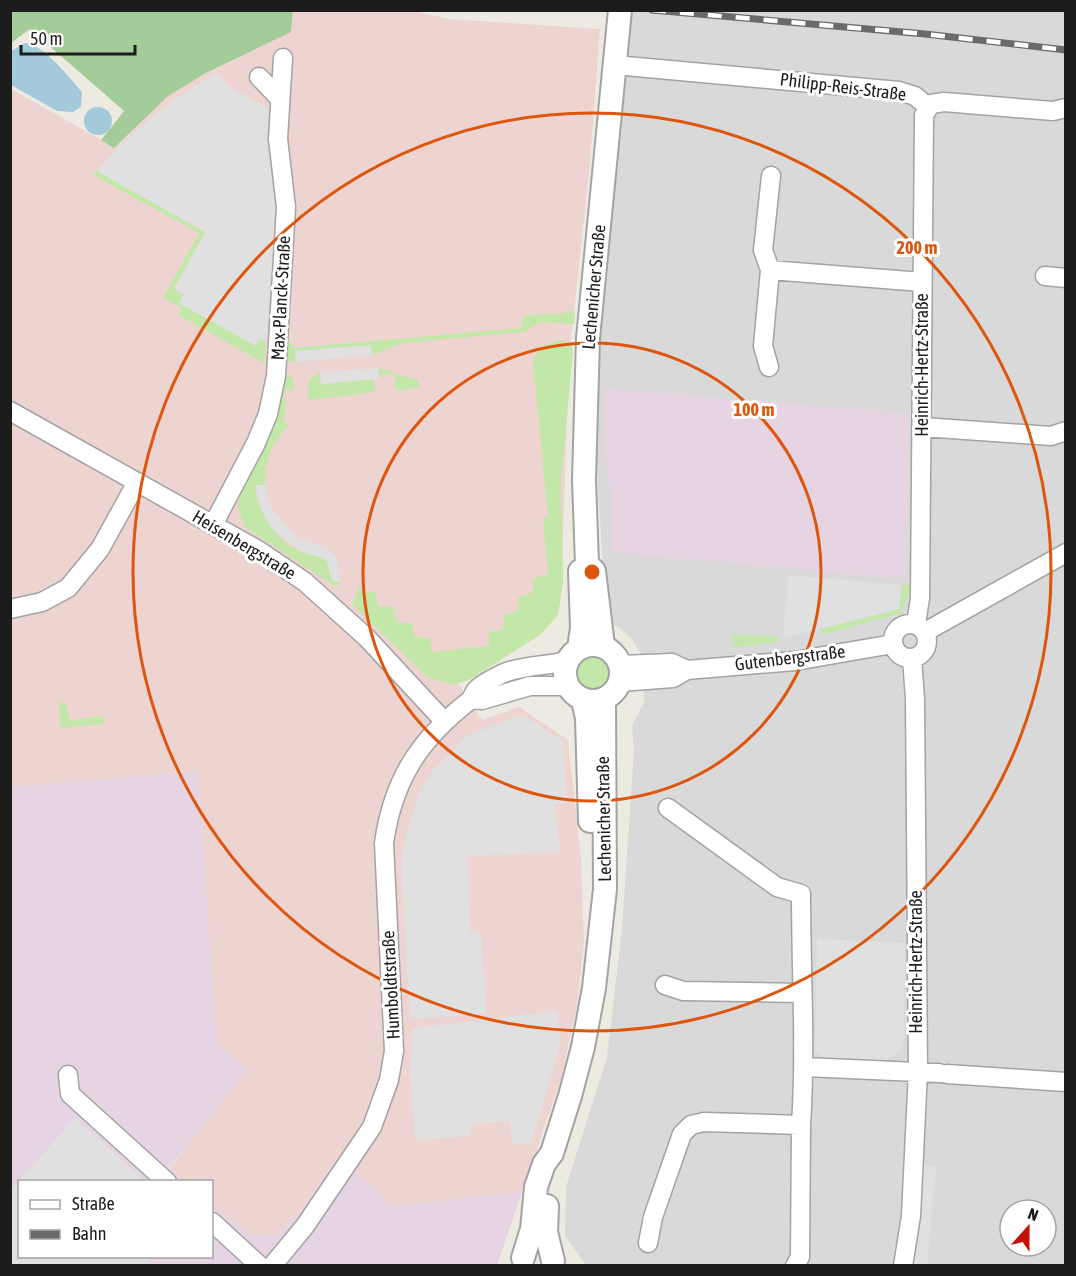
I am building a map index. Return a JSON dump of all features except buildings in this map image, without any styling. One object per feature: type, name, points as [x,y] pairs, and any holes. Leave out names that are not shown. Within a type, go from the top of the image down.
[{"type":"street","name":"Lechenicher Straße","points":[[603,646],[594,571],[587,564],[584,480],[589,326],[620,10]]},
{"type":"street","name":"Max-Planck-Straße","points":[[213,525],[256,443],[268,414],[276,376],[286,207],[278,139],[283,58]]},
{"type":"street","name":"Philipp-Reis-Straße","points":[[615,65],[899,90],[915,96],[928,107],[931,104],[944,102],[1053,111],[1065,108]]},
{"type":"street","points":[[259,77],[280,99]]},
{"type":"street","name":"Heinrich-Hertz-Straße","points":[[921,628],[922,127],[928,107]]},
{"type":"street","points":[[769,367],[763,346],[770,270],[762,250],[771,176]]},
{"type":"street","points":[[770,270],[922,282]]},
{"type":"street","points":[[1045,276],[1065,278]]},
{"type":"street","name":"Heisenbergstraße","points":[[10,411],[277,563],[337,608],[408,681],[444,722]]},
{"type":"street","points":[[923,427],[1051,435],[1065,431]]},
{"type":"street","points":[[10,609],[42,602],[68,588],[100,549],[136,482]]},
{"type":"street","points":[[921,628],[926,649],[912,658],[902,657],[893,644],[899,628],[904,624],[921,628],[1065,553]]},
{"type":"street","name":"Lechenicher Straße","points":[[573,655],[582,627],[580,571],[587,564]]},
{"type":"street","name":"Gutenbergstraße","points":[[620,674],[673,678],[687,670],[795,661],[893,644]]},
{"type":"street","points":[[472,699],[482,700],[530,686],[585,695],[616,690],[620,674],[610,651],[603,646],[595,645],[573,655],[565,678],[585,695]]},
{"type":"street","name":"Humboldtstraße","points":[[272,1266],[305,1226],[356,1153],[381,1106],[394,1051],[384,843],[387,819],[397,788],[412,759],[444,722],[472,699],[476,690],[506,672],[573,655]]},
{"type":"street","name":"Heinrich-Hertz-Straße","points":[[903,1266],[911,1216],[918,1071],[915,699],[912,658]]},
{"type":"street","name":"Lechenicher Straße","points":[[519,1262],[532,1229],[536,1187],[544,1164],[552,1152],[583,1047],[594,988],[598,939],[592,888],[585,695]]},
{"type":"street","points":[[668,808],[777,886],[801,894],[801,993],[805,1067],[801,1125],[800,1257],[795,1266]]},
{"type":"street","points":[[665,985],[683,991],[801,993]]},
{"type":"street","points":[[805,1067],[918,1071],[1065,1082]]},
{"type":"street","points":[[68,1076],[70,1094],[165,1180]]},
{"type":"street","points":[[648,1243],[653,1217],[682,1134],[691,1125],[704,1122],[801,1125]]},
{"type":"street","name":"Lechenicher Straße","points":[[552,1152],[554,1165],[546,1232],[555,1263]]},
{"type":"street","points":[[213,1223],[260,1266]]},
{"type":"street","points":[[519,1262],[538,1255],[555,1263]]},
{"type":"shaded area","points":[[293,11],[414,11],[449,19],[600,29],[590,163],[569,357],[561,595],[531,639],[481,673],[458,683],[482,720],[519,707],[568,740],[581,860],[584,941],[577,1005],[561,1079],[522,1192],[391,1206],[357,1173],[337,1159],[304,1207],[277,1235],[250,1235],[213,1204],[213,1180],[184,1180],[169,1169],[247,1070],[217,1043],[198,771],[11,787],[11,89],[114,147],[168,96],[206,73],[291,32]]},
{"type":"shaded area","points":[[610,11],[1065,11],[1065,1265],[586,1265],[565,1236],[566,1187],[607,1057],[622,929],[634,750],[632,725],[644,702],[644,669],[640,653],[633,640],[621,629],[606,621],[593,400]]},
{"type":"shaded area","points":[[216,72],[229,87],[268,108],[268,152],[275,188],[275,215],[266,344],[261,337],[256,346],[179,303],[184,294],[174,289],[205,232],[97,171],[115,150],[161,109]]},
{"type":"shaded area","points":[[370,345],[372,355],[296,362],[295,351]]},
{"type":"shaded area","points":[[378,368],[379,379],[321,384],[320,373]]},
{"type":"shaded area","points":[[604,388],[909,413],[906,579],[611,552],[611,484],[606,476]]},
{"type":"shaded area","points":[[255,485],[265,485],[271,508],[296,537],[325,548],[336,556],[341,582],[332,580],[326,559],[302,552],[273,530],[262,511]]},
{"type":"shaded area","points":[[788,575],[902,585],[899,609],[783,638]]},
{"type":"shaded area","points":[[523,715],[563,741],[567,803],[555,804],[560,852],[467,856],[470,933],[481,932],[486,1014],[410,1019],[401,863],[406,835],[419,793],[433,770],[470,734]]},
{"type":"shaded area","points":[[198,771],[217,1043],[247,1070],[169,1168],[184,1180],[18,1180],[18,1258],[213,1258],[213,1204],[250,1235],[277,1235],[304,1207],[337,1159],[357,1173],[391,1206],[522,1192],[497,1265],[11,1266],[11,787]]},
{"type":"shaded area","points":[[817,939],[905,943],[904,1038],[900,1052],[884,1061],[824,1058],[815,1051]]},
{"type":"shaded area","points":[[558,1011],[560,1045],[531,1145],[512,1144],[510,1121],[471,1124],[471,1136],[415,1140],[410,1074],[413,1028]]},
{"type":"shaded area","points":[[75,1118],[144,1180],[20,1180]]},
{"type":"shaded area","points":[[924,1165],[936,1166],[927,1265],[912,1266]]},
{"type":"shaded area","points":[[18,1182],[18,1258],[151,1258],[144,1265],[11,1265],[11,1190]]},
{"type":"green space","points":[[11,10],[293,11],[291,32],[206,73],[168,96],[114,148],[101,140],[124,111],[30,29],[11,43]]},
{"type":"green space","points":[[97,171],[205,232],[175,289],[256,346],[261,337],[266,344],[264,363],[178,315],[182,308],[163,298],[199,233],[93,175]]},
{"type":"green space","points":[[575,312],[574,324],[541,322],[524,332],[403,343],[372,355],[370,346],[295,352],[296,362],[290,362],[287,358],[287,346],[292,342],[293,348],[522,328],[522,316]]},
{"type":"green space","points":[[562,340],[571,344],[573,351],[561,481],[563,583],[558,615],[540,635],[469,680],[454,685],[427,677],[352,604],[360,584],[361,592],[375,592],[378,606],[393,607],[398,623],[412,623],[415,637],[430,638],[432,652],[489,646],[489,632],[503,629],[504,615],[519,610],[518,597],[534,592],[532,579],[548,574],[543,518],[548,517],[533,363],[537,353],[543,347]]},
{"type":"green space","points":[[378,368],[407,378],[418,379],[419,388],[396,391],[394,374],[379,375]]},
{"type":"green space","points":[[320,373],[321,384],[374,379],[375,392],[308,400],[310,380]]},
{"type":"green space","points":[[289,376],[293,378],[294,389],[284,391],[286,410],[283,419],[288,426],[270,453],[265,485],[255,485],[257,495],[264,516],[285,542],[303,552],[326,559],[332,580],[340,583],[336,587],[245,527],[238,508],[242,488],[270,435],[285,378]]},
{"type":"green space","points":[[902,585],[911,586],[911,589],[901,613],[822,635],[821,629],[899,609]]},
{"type":"green space","points":[[733,634],[779,637],[779,642],[733,647]]},
{"type":"green space","points":[[592,655],[604,660],[609,672],[604,684],[592,689],[580,684],[575,672],[580,660]]},
{"type":"green space","points":[[62,701],[66,704],[70,720],[103,716],[104,724],[61,728],[58,702]]},
{"type":"water","points":[[25,43],[47,55],[70,78],[82,92],[81,107],[73,112],[57,111],[11,85],[11,51]]},
{"type":"water","points":[[98,107],[108,111],[112,121],[108,131],[98,135],[88,131],[84,121],[88,111]]},
{"type":"railway","points":[[652,10],[925,34],[1066,50]]}]
